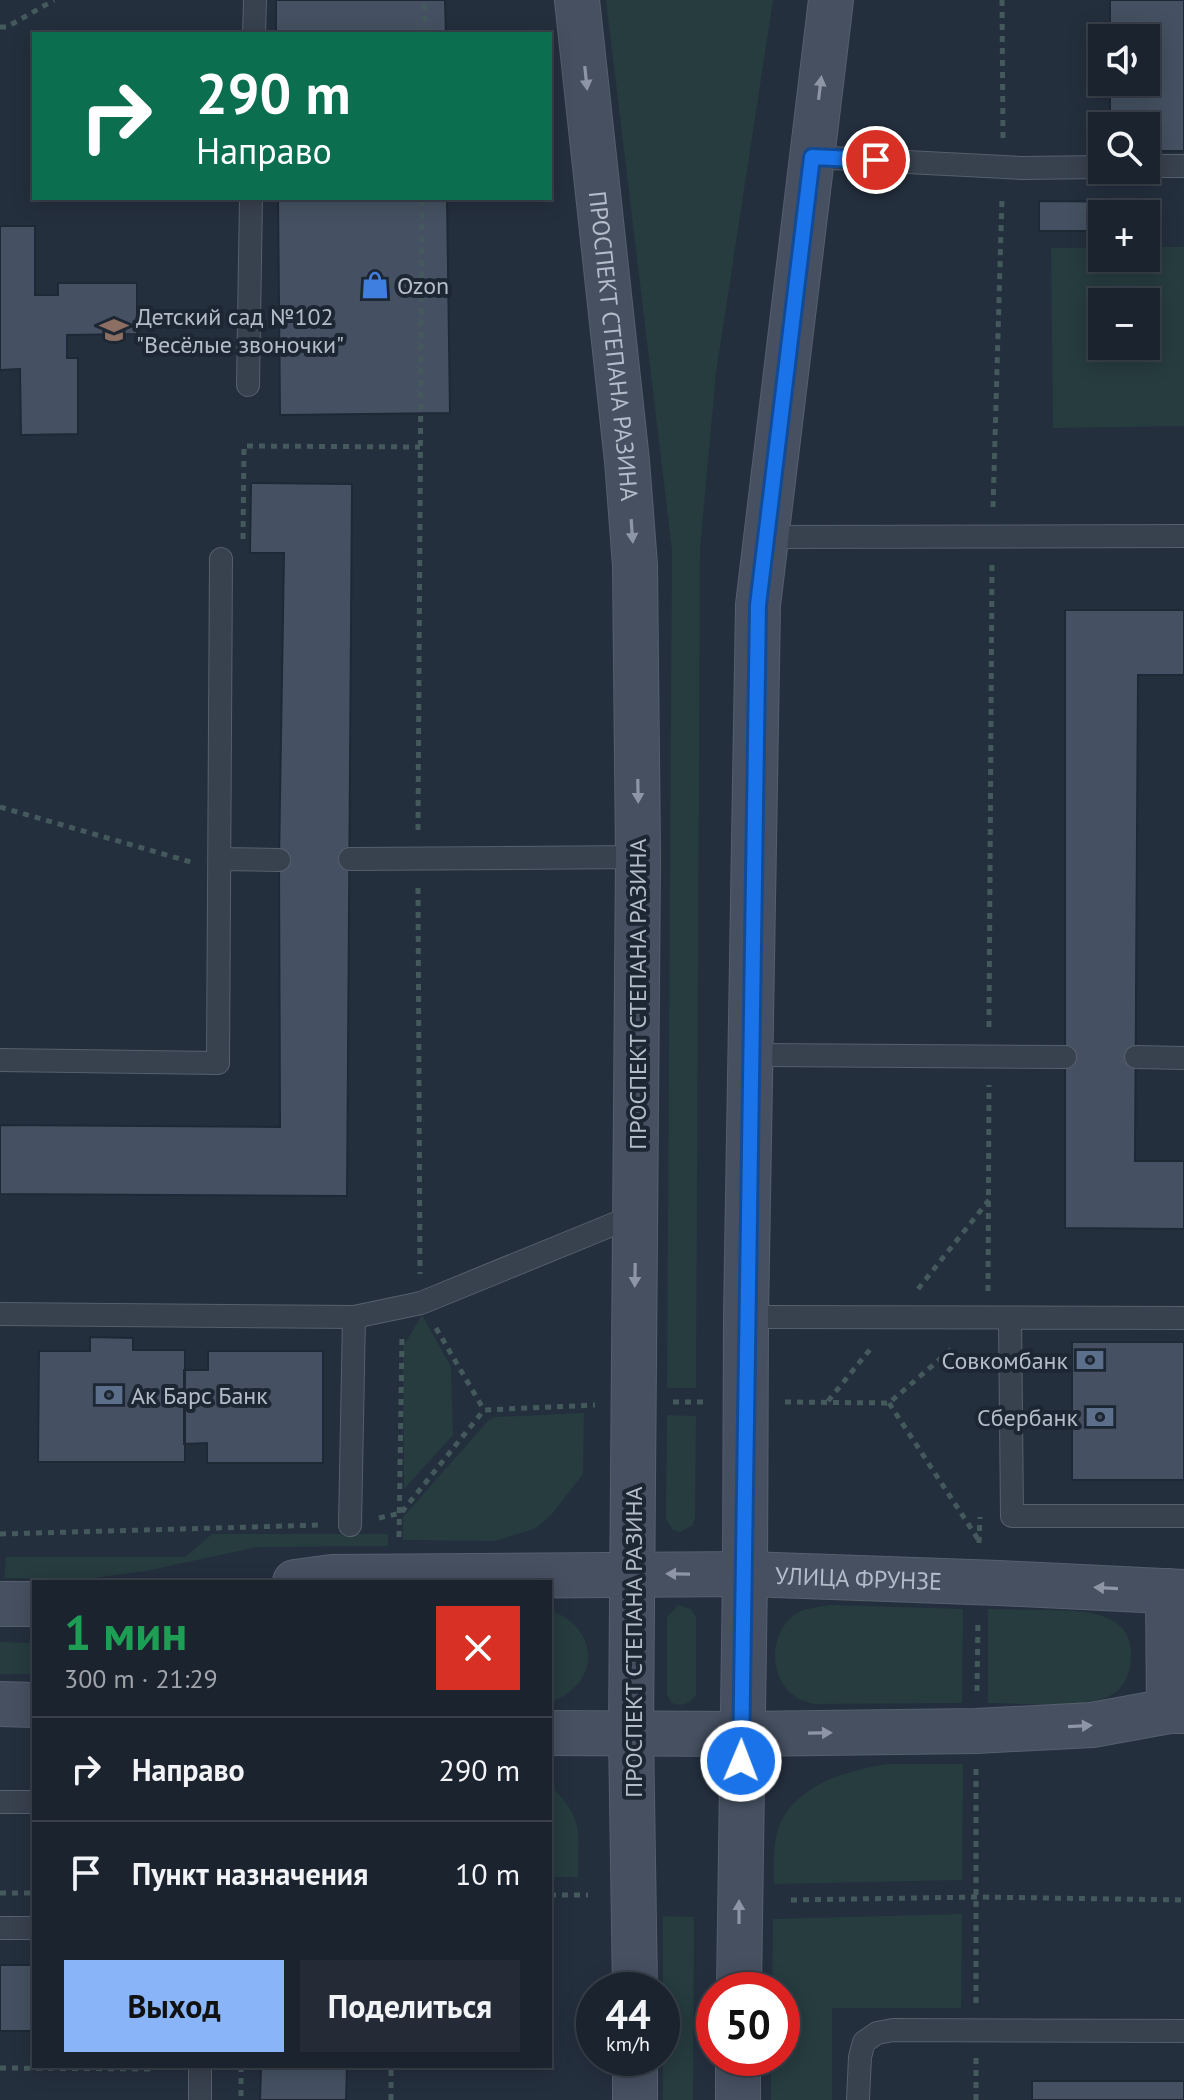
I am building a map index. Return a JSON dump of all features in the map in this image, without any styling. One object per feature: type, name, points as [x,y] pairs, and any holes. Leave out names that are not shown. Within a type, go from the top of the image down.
[{"type":"main road","name":"ПРОСПЕКТ СТЕПАНА РАЗИНА","points":[[577,0],[627,461],[635,565],[638,857],[631,1732],[635,1972]]},
{"type":"main road","points":[[739,1972],[758,605],[831,0]]},
{"type":"main road","name":"УЛИЦА ФРУНЗЕ","points":[[310,1580],[332,1577],[745,1574],[1176,1592]]},
{"type":"main road","points":[[552,1733],[976,1731],[1078,1726],[1176,1711],[1176,1592]]},
{"type":"main road","points":[[0,1604],[32,1604]]},
{"type":"main road","points":[[0,1704],[32,1705]]},
{"type":"main road","points":[[635,2076],[635,2100]]},
{"type":"main road","points":[[738,2076],[738,2100]]},
{"type":"lane","points":[[254,32],[255,0]]},
{"type":"lane","points":[[812,157],[1088,167]]},
{"type":"lane","points":[[1160,166],[1184,166]]},
{"type":"lane","points":[[248,385],[251,200]]},
{"type":"lane","points":[[764,537],[1184,536]]},
{"type":"lane","points":[[0,1060],[218,1063],[221,559]]},
{"type":"lane","points":[[350,859],[638,857]]},
{"type":"lane","points":[[220,865],[279,860]]},
{"type":"lane","points":[[750,1055],[989,1054],[1065,1057]]},
{"type":"lane","points":[[1136,1057],[1184,1058]]},
{"type":"lane","points":[[0,1314],[354,1317],[421,1303],[636,1215]]},
{"type":"lane","points":[[350,1525],[354,1317]]},
{"type":"lane","points":[[746,1317],[1184,1318]]},
{"type":"lane","points":[[999,1318],[1012,1516],[1184,1516]]},
{"type":"lane","points":[[0,1802],[32,1802]]},
{"type":"lane","points":[[0,1928],[32,1928]]},
{"type":"lane","points":[[858,2100],[860,2057],[864,2042],[877,2033],[893,2030],[1184,2031]]},
{"type":"lane","points":[[200,2068],[200,2100]]},
{"type":"path","points":[[0,27],[7,27],[54,0]]},
{"type":"path","points":[[424,32],[425,0]]},
{"type":"path","points":[[0,1534],[350,1525],[401,1513],[484,1410],[745,1401],[889,1403],[999,1318],[989,1054],[993,537],[1003,166],[1002,0]]},
{"type":"path","points":[[422,200],[418,858],[421,1303],[484,1410]]},
{"type":"path","points":[[0,807],[220,865]]},
{"type":"path","points":[[397,1578],[401,1513],[401,1338],[421,1303]]},
{"type":"path","points":[[889,1403],[979,1540],[980,1508]]},
{"type":"path","points":[[0,1893],[32,1893]]},
{"type":"path","points":[[552,1895],[588,1895]]},
{"type":"path","points":[[791,1900],[977,1897],[1184,1900]]},
{"type":"path","points":[[0,2068],[155,2068]]},
{"type":"path","points":[[241,2068],[241,2100]]},
{"type":"path","points":[[391,2068],[391,2100]]},
{"type":"green space","points":[[606,0],[773,0],[716,373],[700,549],[696,1388],[667,1388],[672,550]]},
{"type":"green space","points":[[1160,247],[1184,247],[1184,426],[1053,428],[1051,248],[1088,248],[1088,272],[1160,272]]},
{"type":"green space","points":[[422,1315],[451,1367],[453,1435],[404,1489],[403,1347]]},
{"type":"green space","points":[[584,1413],[583,1474],[552,1514],[536,1528],[495,1541],[403,1540],[403,1517],[488,1421],[496,1417]]},
{"type":"green space","points":[[667,1415],[696,1416],[695,1518],[693,1525],[680,1532],[673,1530],[666,1519]]},
{"type":"green space","points":[[212,1534],[388,1534],[388,1546],[257,1547],[146,1571],[85,1579],[4,1578],[6,1557],[185,1557]]},
{"type":"green space","points":[[678,1605],[691,1609],[696,1617],[696,1695],[683,1705],[672,1703],[667,1695],[667,1617]]},
{"type":"green space","points":[[830,1605],[963,1609],[962,1703],[814,1704],[796,1697],[787,1689],[777,1669],[776,1645],[780,1634],[794,1615]]},
{"type":"green space","points":[[988,1609],[1080,1612],[1108,1618],[1127,1635],[1131,1648],[1125,1681],[1115,1693],[1093,1701],[1064,1704],[988,1703]]},
{"type":"green space","points":[[552,1611],[579,1630],[586,1643],[586,1670],[579,1683],[567,1694],[552,1701]]},
{"type":"green space","points":[[0,1642],[32,1643],[32,1674],[0,1674]]},
{"type":"green space","points":[[888,1764],[963,1764],[962,1880],[774,1884],[777,1832],[793,1804],[830,1779]]},
{"type":"green space","points":[[552,1787],[569,1808],[577,1827],[578,1877],[552,1877]]},
{"type":"green space","points":[[962,1914],[961,2008],[832,2008],[832,2100],[771,2100],[771,2076],[800,2076],[800,1972],[772,1972],[773,1919]]},
{"type":"green space","points":[[663,1916],[694,1917],[693,2100],[663,2100],[663,2076],[680,2076],[680,1972],[663,1972]]},
{"type":"building","points":[[276,0],[445,0],[446,32],[276,32]]},
{"type":"building","points":[[1110,0],[1184,0],[1184,151],[1160,151],[1160,112],[1110,112],[1110,96],[1160,96],[1160,24],[1110,24]]},
{"type":"building","points":[[278,200],[447,200],[450,413],[280,415]]},
{"type":"building","points":[[1039,201],[1088,201],[1088,231],[1039,231]]},
{"type":"building","points":[[0,226],[35,226],[35,295],[58,295],[58,283],[137,283],[137,334],[67,335],[67,358],[78,358],[78,434],[21,435],[20,369],[0,370]]},
{"type":"building","points":[[251,483],[352,484],[347,1196],[0,1194],[0,1125],[280,1127],[279,860],[284,553],[250,553]]},
{"type":"building","points":[[1065,610],[1184,610],[1184,675],[1138,675],[1135,1161],[1184,1161],[1184,1229],[1065,1228]]},
{"type":"building","points":[[90,1337],[133,1338],[133,1350],[185,1350],[185,1462],[38,1462],[39,1351],[90,1351]]},
{"type":"building","points":[[1072,1342],[1184,1342],[1184,1480],[1072,1480]]},
{"type":"building","points":[[208,1351],[323,1351],[323,1463],[207,1463],[207,1443],[184,1444],[184,1370],[208,1370]]},
{"type":"building","points":[[0,1965],[32,1965],[32,2031],[0,2031]]},
{"type":"building","points":[[261,2068],[347,2068],[346,2100],[260,2100]]},
{"type":"building","points":[[1032,2081],[1184,2081],[1184,2100],[1032,2100]]},
{"type":"place","name":"Ozon","points":[[375,285]]},
{"type":"place","name":"Детский сад №102 \"Весёлые звоночки\"","points":[[114,330]]},
{"type":"place","name":"Совкомбанк","points":[[1090,1360]]},
{"type":"place","name":"Ак Барс Банк","points":[[109,1395]]},
{"type":"place","name":"Сбербанк","points":[[1100,1417]]},
{"type":"route","points":[[741,1761],[758,605],[812,157],[876,160]]}]
